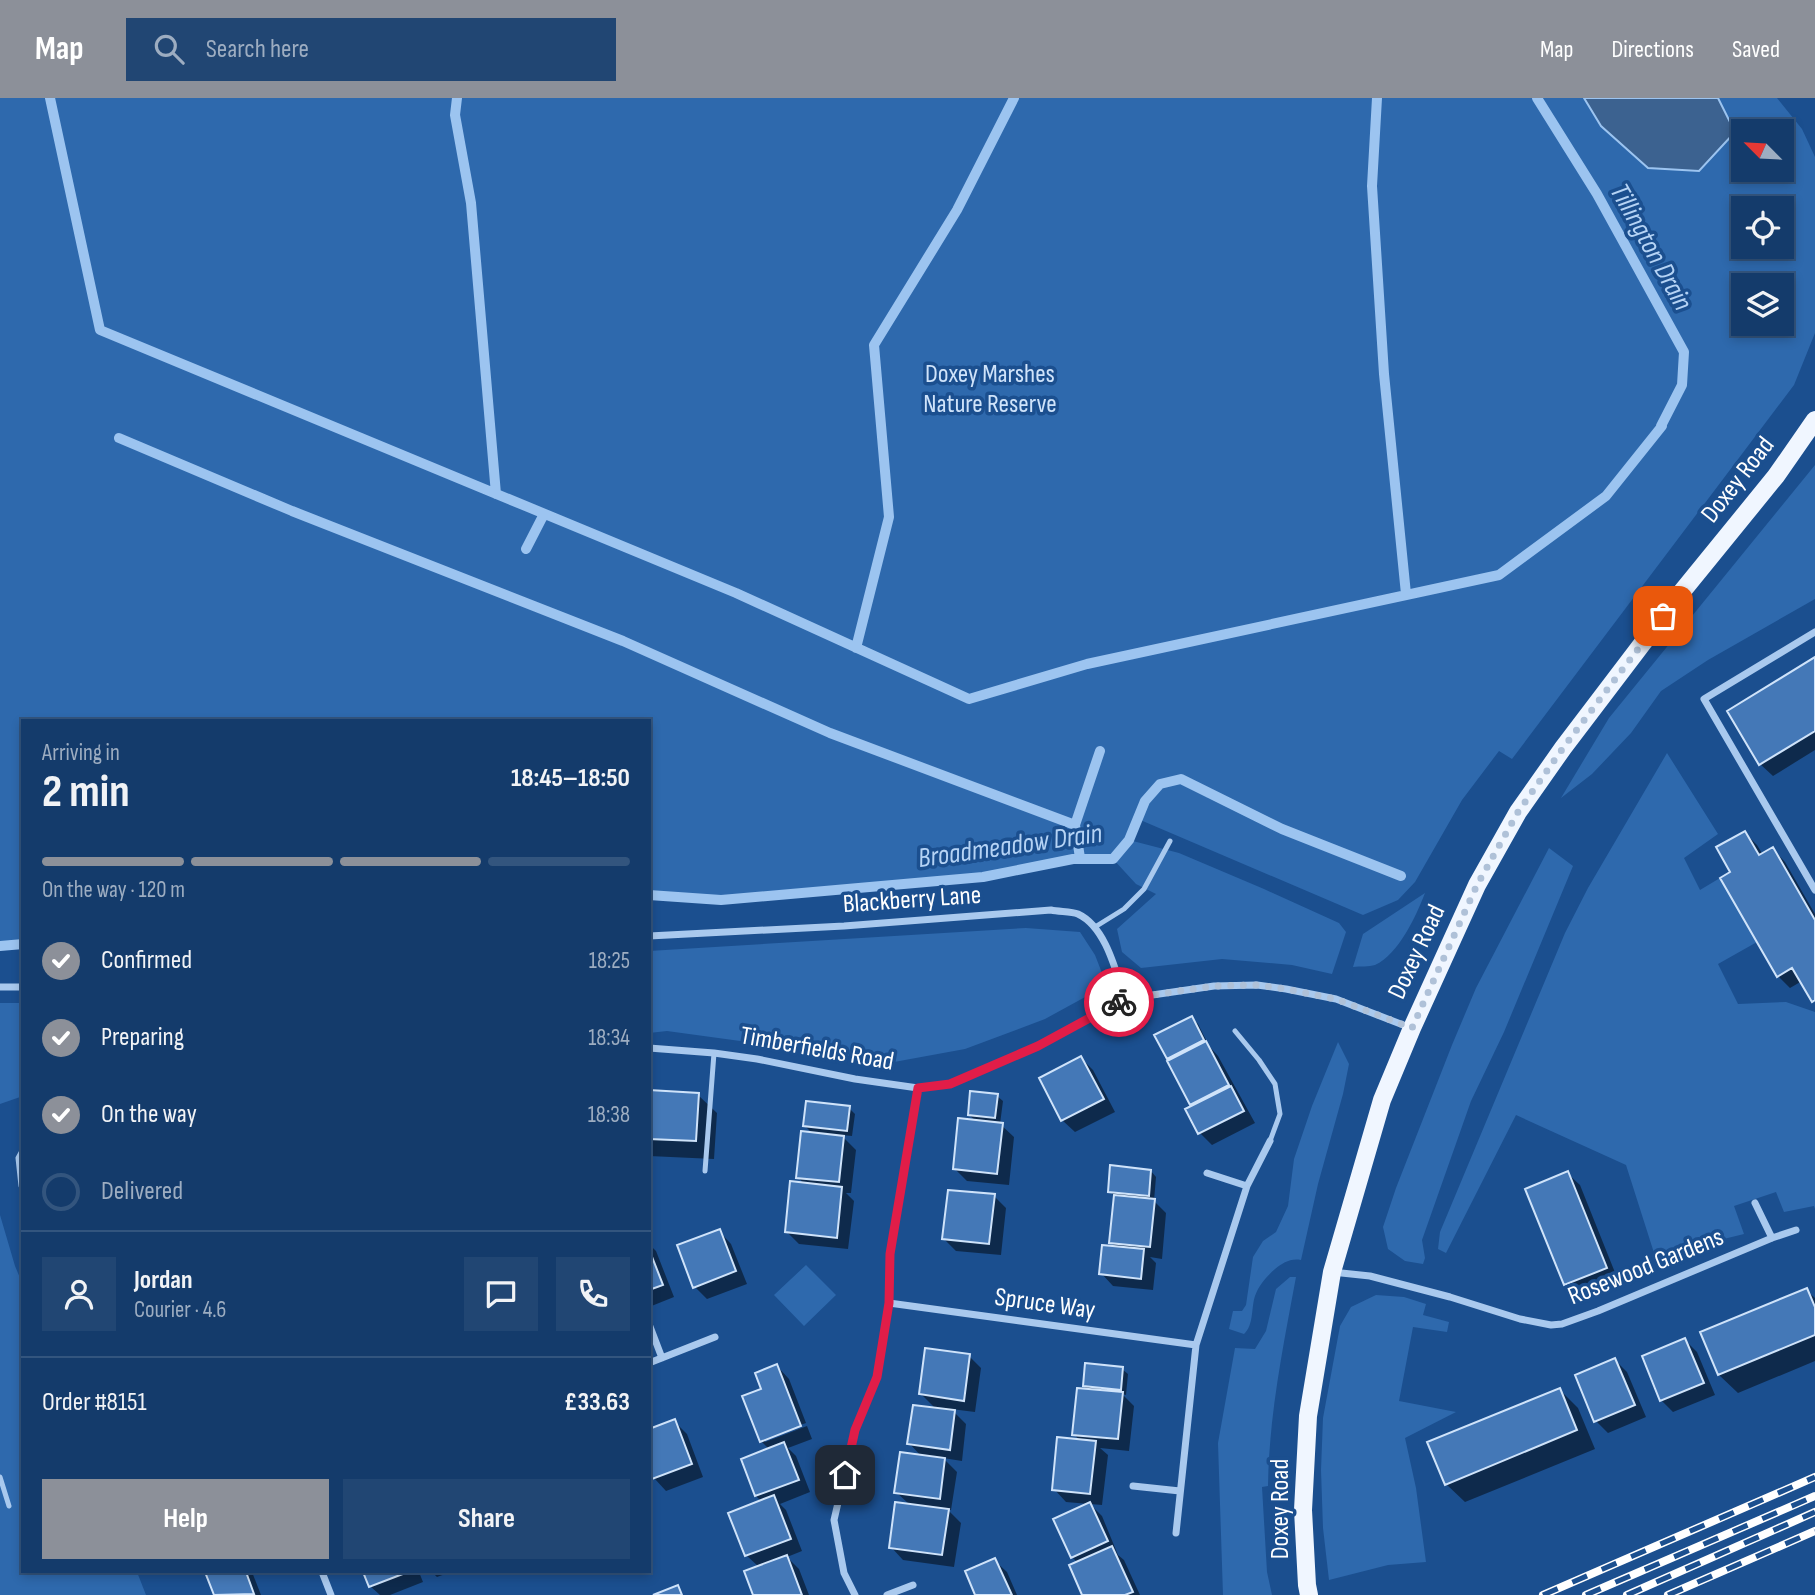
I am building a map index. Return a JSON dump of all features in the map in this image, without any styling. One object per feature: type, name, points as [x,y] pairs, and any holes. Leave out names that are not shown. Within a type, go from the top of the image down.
[{"type":"main road","name":"Doxey Road","points":[[1309,1595],[1303,1510],[1308,1416],[1332,1272],[1382,1100],[1412,1028],[1477,885],[1518,812],[1563,748],[1672,605],[1776,476],[1814,423]]},
{"type":"street","points":[[1815,632],[1704,699],[1815,890]]},
{"type":"street","name":"Blackberry Lane","points":[[651,936],[844,926],[1051,910],[1077,914],[1095,927]]},
{"type":"street","points":[[1095,927],[1110,953],[1125,999]]},
{"type":"street","name":"Timberfields Road","points":[[651,1048],[757,1059],[855,1079],[918,1088],[950,1084],[1038,1046],[1125,999],[1214,986],[1257,985],[1336,999],[1412,1028]]},
{"type":"street","points":[[0,987],[21,987]]},
{"type":"street","points":[[855,1595],[844,1573],[834,1520],[855,1430],[877,1377],[889,1303],[890,1254],[918,1088]]},
{"type":"street","points":[[1176,1533],[1196,1345],[1247,1186],[1270,1141]]},
{"type":"street","points":[[1207,1173],[1247,1186]]},
{"type":"street","points":[[1755,1203],[1772,1238]]},
{"type":"street","name":"Rosewood Gardens","points":[[1332,1272],[1370,1276],[1520,1319],[1551,1325],[1562,1324],[1598,1311],[1796,1230]]},
{"type":"street","name":"Spruce Way","points":[[889,1303],[1196,1345]]},
{"type":"street","points":[[651,1329],[662,1358]]},
{"type":"street","points":[[651,1362],[715,1337]]},
{"type":"street","points":[[1133,1486],[1180,1491]]},
{"type":"street","points":[[322,1573],[331,1595]]},
{"type":"street","points":[[887,1595],[914,1584]]},
{"type":"lane","points":[[1095,927],[1124,909],[1144,889],[1170,841]]},
{"type":"lane","points":[[1235,1031],[1275,1084],[1280,1114],[1270,1141]]},
{"type":"lane","points":[[705,1171],[714,1053]]},
{"type":"lane","points":[[21,1153],[18,1158],[21,1186]]},
{"type":"lane","points":[[0,1477],[9,1506]]},
{"type":"green space","name":"Doxey Marshes Nature Reserve","points":[[0,98],[1777,98],[1794,119],[1731,119],[1731,182],[1794,182],[1794,119],[1802,129],[1815,157],[1815,333],[1794,385],[1512,759],[1499,751],[1462,800],[1415,882],[1398,900],[1363,915],[1138,819],[1129,840],[1179,853],[1339,923],[1346,932],[1332,974],[1292,965],[1222,959],[1141,968],[1122,952],[1117,929],[1156,894],[1136,884],[1113,859],[1073,859],[983,877],[721,900],[651,895],[651,719],[21,719],[21,944],[0,946]]},
{"type":"green space","points":[[1815,465],[1815,599],[1708,660],[1661,691],[1631,733],[1592,774],[1561,798],[1609,718]]},
{"type":"green space","points":[[1667,753],[1718,834],[1684,858],[1700,890],[1720,878],[1757,942],[1718,964],[1738,1004],[1786,1002],[1815,1012],[1815,1209],[1814,1206],[1784,1212],[1776,1192],[1734,1206],[1744,1234],[1655,1256],[1626,1165],[1516,1115],[1446,1253],[1438,1249],[1440,1232],[1565,933],[1588,888]]},
{"type":"green space","points":[[1549,848],[1573,866],[1504,1032],[1471,1101],[1422,1240],[1425,1258],[1423,1264],[1405,1261],[1388,1249],[1383,1227],[1396,1188],[1476,988]]},
{"type":"green space","points":[[1425,893],[1412,923],[1392,952],[1375,965],[1353,967],[1363,934]]},
{"type":"green space","points":[[1026,928],[1080,932],[1095,955],[1102,973],[1087,996],[1045,1019],[965,1049],[894,1062],[667,1031],[651,1033],[651,951]]},
{"type":"green space","points":[[0,1003],[21,1003],[21,1097],[0,1104]]},
{"type":"green space","points":[[1338,1042],[1349,1064],[1301,1260],[1284,1263],[1263,1281],[1255,1296],[1251,1321],[1244,1334],[1229,1329],[1233,1311],[1242,1311],[1246,1305],[1253,1257],[1263,1241],[1276,1232],[1288,1206],[1294,1159]]},
{"type":"green space","points":[[0,1215],[21,1280],[21,1573],[137,1573],[146,1595],[0,1595]]},
{"type":"green space","points":[[806,1265],[836,1295],[804,1326],[774,1295]]},
{"type":"green space","points":[[1290,1277],[1296,1277],[1274,1407],[1268,1486],[1262,1487],[1267,1572],[1272,1595],[1223,1595],[1218,1443],[1235,1348],[1255,1349],[1266,1331],[1276,1289]]},
{"type":"green space","points":[[1376,1295],[1404,1297],[1426,1304],[1423,1315],[1449,1322],[1447,1332],[1413,1327],[1399,1401],[1456,1412],[1405,1438],[1416,1488],[1426,1562],[1388,1565],[1329,1580],[1323,1528],[1323,1418],[1340,1326],[1351,1307]]},
{"type":"shaded area","points":[[1584,98],[1718,98],[1731,124],[1731,136],[1699,171],[1648,168],[1601,126]]},
{"type":"building","points":[[1815,657],[1815,731],[1759,765],[1727,711]]},
{"type":"building","points":[[1745,831],[1759,855],[1773,847],[1815,920],[1815,1000],[1812,1002],[1792,968],[1777,977],[1720,878],[1730,872],[1716,847]]},
{"type":"building","points":[[1192,1016],[1204,1040],[1167,1059],[1154,1035]]},
{"type":"building","points":[[1206,1041],[1229,1085],[1190,1105],[1167,1061]]},
{"type":"building","points":[[1081,1056],[1104,1099],[1061,1121],[1039,1078]]},
{"type":"building","points":[[1231,1086],[1244,1111],[1198,1134],[1185,1109]]},
{"type":"building","points":[[651,1090],[699,1093],[696,1141],[651,1139]]},
{"type":"building","points":[[970,1091],[998,1094],[995,1118],[968,1115]]},
{"type":"building","points":[[806,1101],[850,1106],[847,1131],[803,1126]]},
{"type":"building","points":[[958,1118],[1003,1123],[997,1174],[953,1169]]},
{"type":"building","points":[[801,1131],[844,1136],[839,1182],[796,1178]]},
{"type":"building","points":[[1110,1165],[1151,1170],[1149,1196],[1108,1192]]},
{"type":"building","points":[[1568,1171],[1607,1268],[1564,1285],[1525,1189]]},
{"type":"building","points":[[790,1181],[842,1187],[837,1238],[785,1232]]},
{"type":"building","points":[[948,1190],[995,1194],[989,1244],[942,1239]]},
{"type":"building","points":[[1114,1195],[1155,1199],[1150,1247],[1109,1243]]},
{"type":"building","points":[[720,1229],[736,1271],[693,1288],[677,1245]]},
{"type":"building","points":[[1102,1245],[1144,1249],[1141,1279],[1099,1274]]},
{"type":"building","points":[[651,1254],[663,1285],[651,1289]]},
{"type":"building","points":[[1807,1288],[1815,1307],[1815,1335],[1718,1375],[1700,1332]]},
{"type":"building","points":[[1685,1338],[1704,1383],[1660,1401],[1642,1356]]},
{"type":"building","points":[[925,1348],[970,1354],[964,1401],[919,1394]]},
{"type":"building","points":[[1615,1358],[1635,1405],[1594,1422],[1575,1375]]},
{"type":"building","points":[[1085,1363],[1123,1367],[1121,1390],[1083,1386]]},
{"type":"building","points":[[777,1364],[801,1426],[760,1442],[742,1396],[761,1389],[755,1373]]},
{"type":"building","points":[[1077,1388],[1123,1392],[1118,1439],[1072,1435]]},
{"type":"building","points":[[1560,1388],[1577,1430],[1445,1485],[1427,1442]]},
{"type":"building","points":[[913,1405],[955,1410],[950,1450],[907,1444]]},
{"type":"building","points":[[675,1419],[692,1464],[652,1479],[651,1428]]},
{"type":"building","points":[[1057,1437],[1096,1441],[1090,1494],[1052,1490]]},
{"type":"building","points":[[784,1442],[799,1480],[755,1496],[741,1459]]},
{"type":"building","points":[[900,1452],[945,1458],[940,1499],[894,1493]]},
{"type":"building","points":[[774,1495],[791,1539],[745,1556],[728,1513]]},
{"type":"building","points":[[895,1502],[949,1509],[942,1555],[889,1548]]},
{"type":"building","points":[[1090,1502],[1108,1541],[1071,1558],[1053,1519]]},
{"type":"building","points":[[1112,1546],[1133,1592],[1125,1595],[1082,1595],[1069,1565]]},
{"type":"building","points":[[787,1555],[802,1595],[753,1595],[744,1571]]},
{"type":"building","points":[[995,1558],[1012,1595],[975,1595],[965,1571]]},
{"type":"building","points":[[205,1573],[246,1573],[254,1594],[214,1595]]},
{"type":"building","points":[[363,1573],[405,1573],[369,1587]]},
{"type":"building","points":[[678,1585],[682,1595],[653,1595]]},
{"type":"waterway","points":[[50,98],[100,330],[736,593],[969,699],[1087,664],[1499,575],[1606,496],[1662,426]]},
{"type":"waterway","points":[[457,98],[455,115],[471,203],[496,494]]},
{"type":"waterway","points":[[856,648],[889,517],[874,345],[957,210],[1014,98]]},
{"type":"waterway","points":[[1377,98],[1372,186],[1384,374],[1406,594]]},
{"type":"waterway","name":"Tillington Drain","points":[[1537,98],[1597,194],[1684,352],[1682,385],[1661,426]]},
{"type":"waterway","points":[[119,438],[292,511],[623,641],[830,733],[1075,825],[1080,858]]},
{"type":"waterway","points":[[526,549],[544,514]]},
{"type":"waterway","points":[[1075,825],[1100,751]]},
{"type":"waterway","name":"Broadmeadow Drain","points":[[651,895],[721,900],[983,877],[1073,859],[1113,859],[1129,840],[1145,801],[1160,784],[1181,779],[1282,829],[1401,876]]},
{"type":"waterway","name":"Broadmeadow Drain","points":[[0,946],[21,944]]},
{"type":"railway","points":[[1543,1595],[1815,1477]]},
{"type":"railway","points":[[1586,1595],[1815,1496]]},
{"type":"railway","points":[[1627,1595],[1815,1512]]},
{"type":"railway","points":[[1668,1595],[1815,1531]]},
{"type":"way so far","points":[[1119,1002],[1214,986],[1257,985],[1336,999],[1412,1028],[1477,885],[1518,812],[1663,616]]},
{"type":"route","points":[[845,1475],[855,1430],[877,1377],[889,1303],[890,1254],[918,1088],[950,1084],[1038,1046],[1119,1002]]}]
